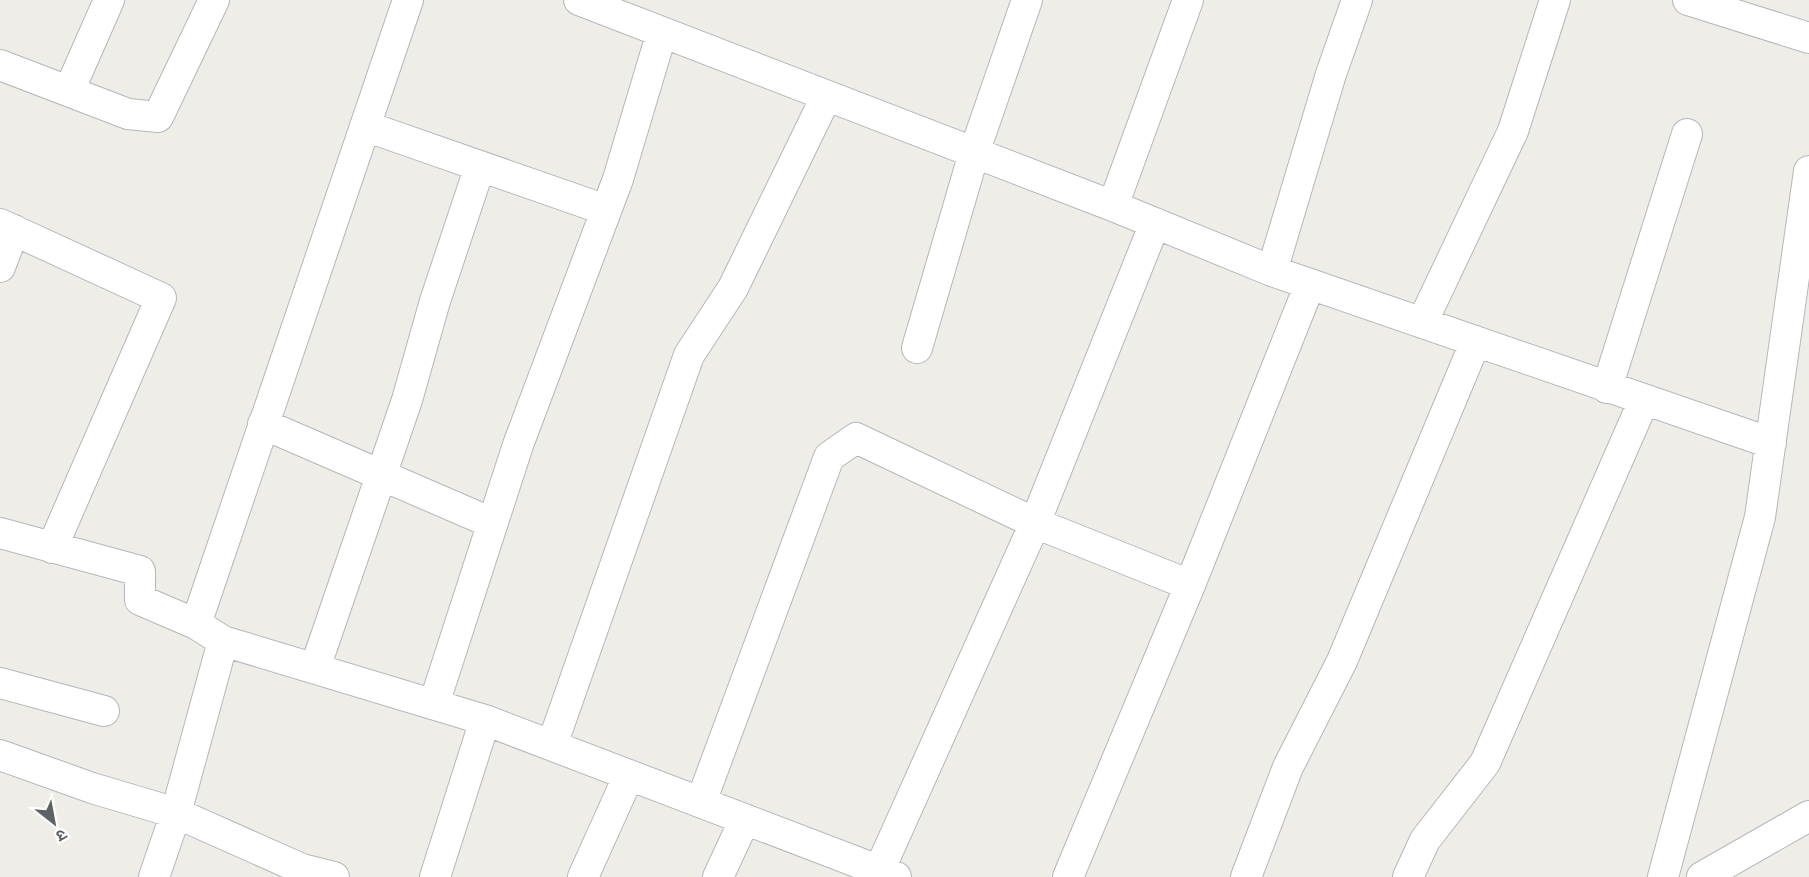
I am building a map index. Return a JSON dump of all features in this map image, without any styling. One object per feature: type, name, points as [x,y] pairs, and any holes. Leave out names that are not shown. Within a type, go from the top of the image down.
[{"type":"street","points":[[69,91],[109,0]]},
{"type":"street","points":[[0,65],[128,114],[158,117],[214,0]]},
{"type":"street","points":[[196,624],[408,0]]},
{"type":"street","points":[[579,0],[1113,206],[1272,271],[1770,443]]},
{"type":"street","points":[[917,348],[974,153],[1027,0]]},
{"type":"street","points":[[1113,206],[1188,0]]},
{"type":"street","points":[[1272,271],[1331,74],[1357,0]]},
{"type":"street","points":[[1422,323],[1513,131],[1555,0]]},
{"type":"street","points":[[1688,0],[1809,38]]},
{"type":"street","points":[[434,704],[492,523],[557,335],[618,179],[662,32]]},
{"type":"street","points":[[552,745],[689,356],[733,288],[826,97]]},
{"type":"street","points":[[365,126],[606,210]]},
{"type":"street","points":[[1607,388],[1687,134]]},
{"type":"street","points":[[315,669],[407,400],[435,301],[480,166]]},
{"type":"street","points":[[1663,877],[1760,516],[1770,443],[1799,318],[1809,171]]},
{"type":"street","points":[[0,533],[140,571],[140,600],[196,624],[223,641],[485,720],[887,874],[1035,523],[1155,223]]},
{"type":"street","points":[[0,267],[7,227],[161,298],[52,548]]},
{"type":"street","points":[[1068,877],[1190,585],[1310,284]]},
{"type":"street","points":[[1246,877],[1288,767],[1342,661],[1475,343]]},
{"type":"street","points":[[1408,877],[1425,840],[1485,763],[1644,400]]},
{"type":"street","points":[[264,424],[492,523]]},
{"type":"street","points":[[701,802],[829,457],[856,438],[1035,523],[1190,585]]},
{"type":"street","points":[[154,877],[176,813],[223,641]]},
{"type":"street","points":[[0,683],[104,711]]},
{"type":"street","points":[[435,877],[485,720]]},
{"type":"street","points":[[0,754],[92,788],[176,813],[300,873],[334,877]]},
{"type":"street","points":[[583,877],[629,775]]},
{"type":"street","points":[[1707,876],[1809,816]]},
{"type":"street","points":[[718,877],[745,819]]}]
